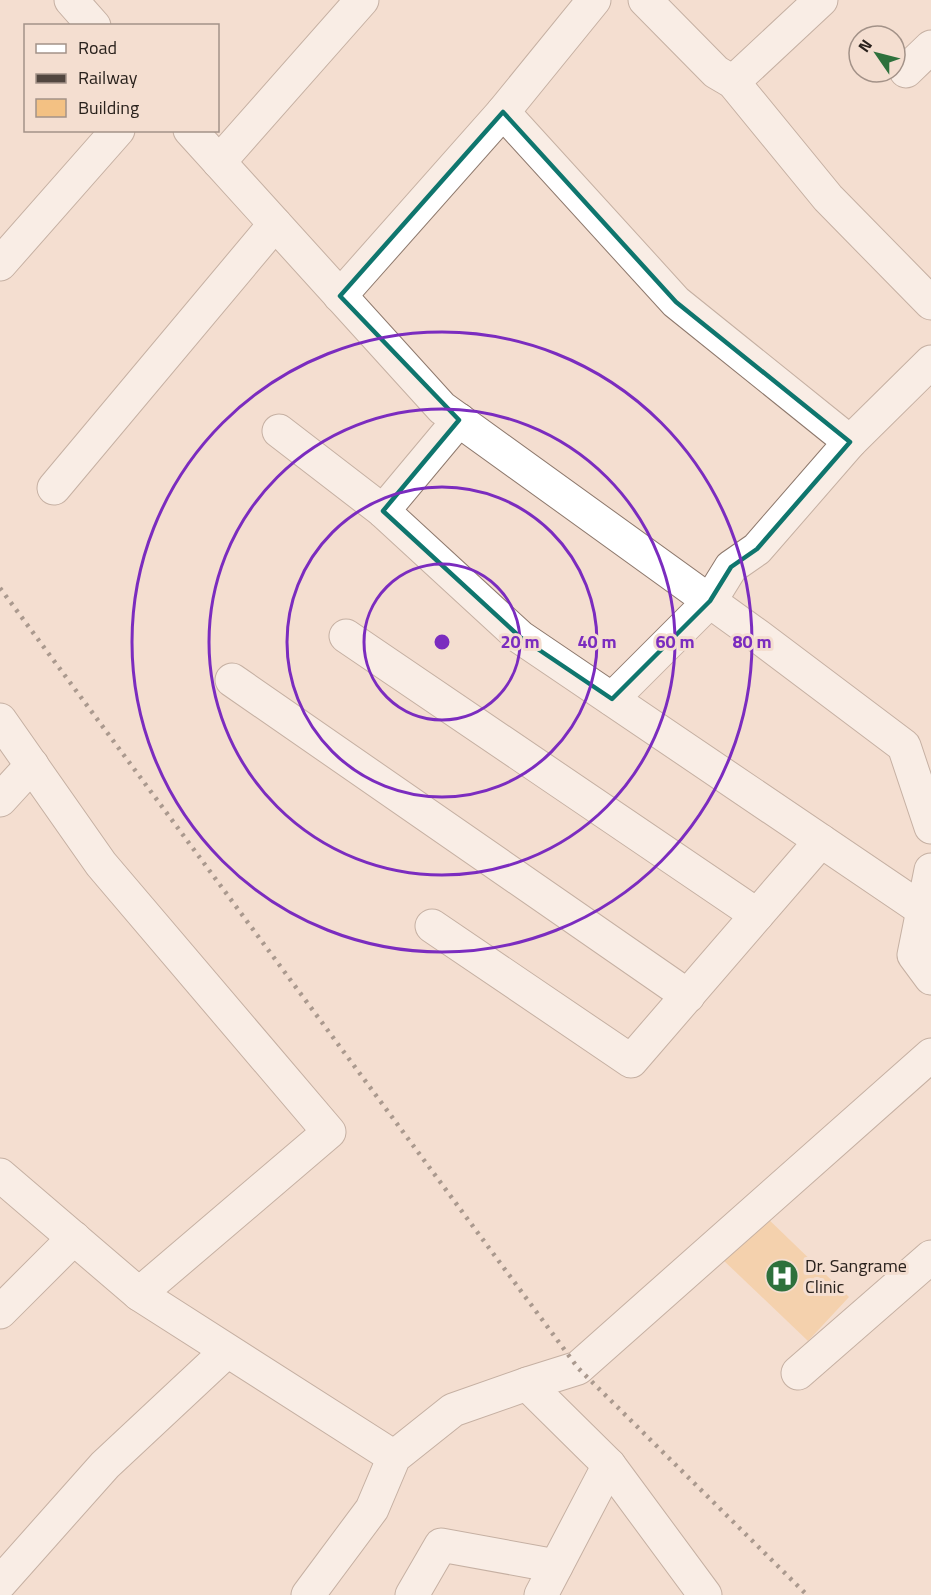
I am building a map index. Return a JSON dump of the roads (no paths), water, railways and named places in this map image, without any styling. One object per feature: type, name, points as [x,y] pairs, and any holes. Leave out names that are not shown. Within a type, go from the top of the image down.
[{"type":"street","points":[[219,162],[363,0]]},
{"type":"street","points":[[340,296],[502,112],[594,0]]},
{"type":"street","points":[[645,0],[716,72],[733,82],[828,198],[931,303]]},
{"type":"street","points":[[733,82],[821,0]]},
{"type":"street","points":[[907,70],[931,47]]},
{"type":"street","points":[[502,112],[676,302],[850,442]]},
{"type":"street","points":[[0,264],[116,132]]},
{"type":"street","points":[[192,132],[442,408],[710,601],[904,746],[929,810]]},
{"type":"street","points":[[54,488],[275,224]]},
{"type":"street","points":[[612,699],[710,601],[731,567],[757,549],[850,442],[931,362]]},
{"type":"street","points":[[383,511],[459,420]]},
{"type":"street","points":[[279,431],[383,511],[520,637],[923,910]]},
{"type":"street","points":[[346,636],[756,915]]},
{"type":"street","points":[[232,680],[688,996]]},
{"type":"street","points":[[0,720],[101,864],[329,1132],[139,1294]]},
{"type":"street","points":[[0,800],[32,765]]},
{"type":"street","points":[[432,926],[631,1061],[821,841]]},
{"type":"street","points":[[931,870],[914,955],[931,978]]},
{"type":"street","points":[[308,1595],[372,1509],[394,1457],[453,1410],[578,1368],[931,1055]]},
{"type":"street","points":[[0,1175],[139,1294],[394,1457]]},
{"type":"street","points":[[0,1312],[74,1238]]},
{"type":"street","points":[[798,1373],[931,1257]]},
{"type":"street","points":[[0,1583],[105,1465],[227,1351]]},
{"type":"street","points":[[527,1384],[609,1465],[705,1595]]},
{"type":"street","points":[[541,1595],[609,1465]]},
{"type":"street","points":[[412,1595],[441,1545],[556,1566]]},
{"type":"railway","points":[[0,588],[578,1368],[807,1595]]},
{"type":"place","name":"Dr. Sangrame Clinic","points":[[782,1276]]}]
